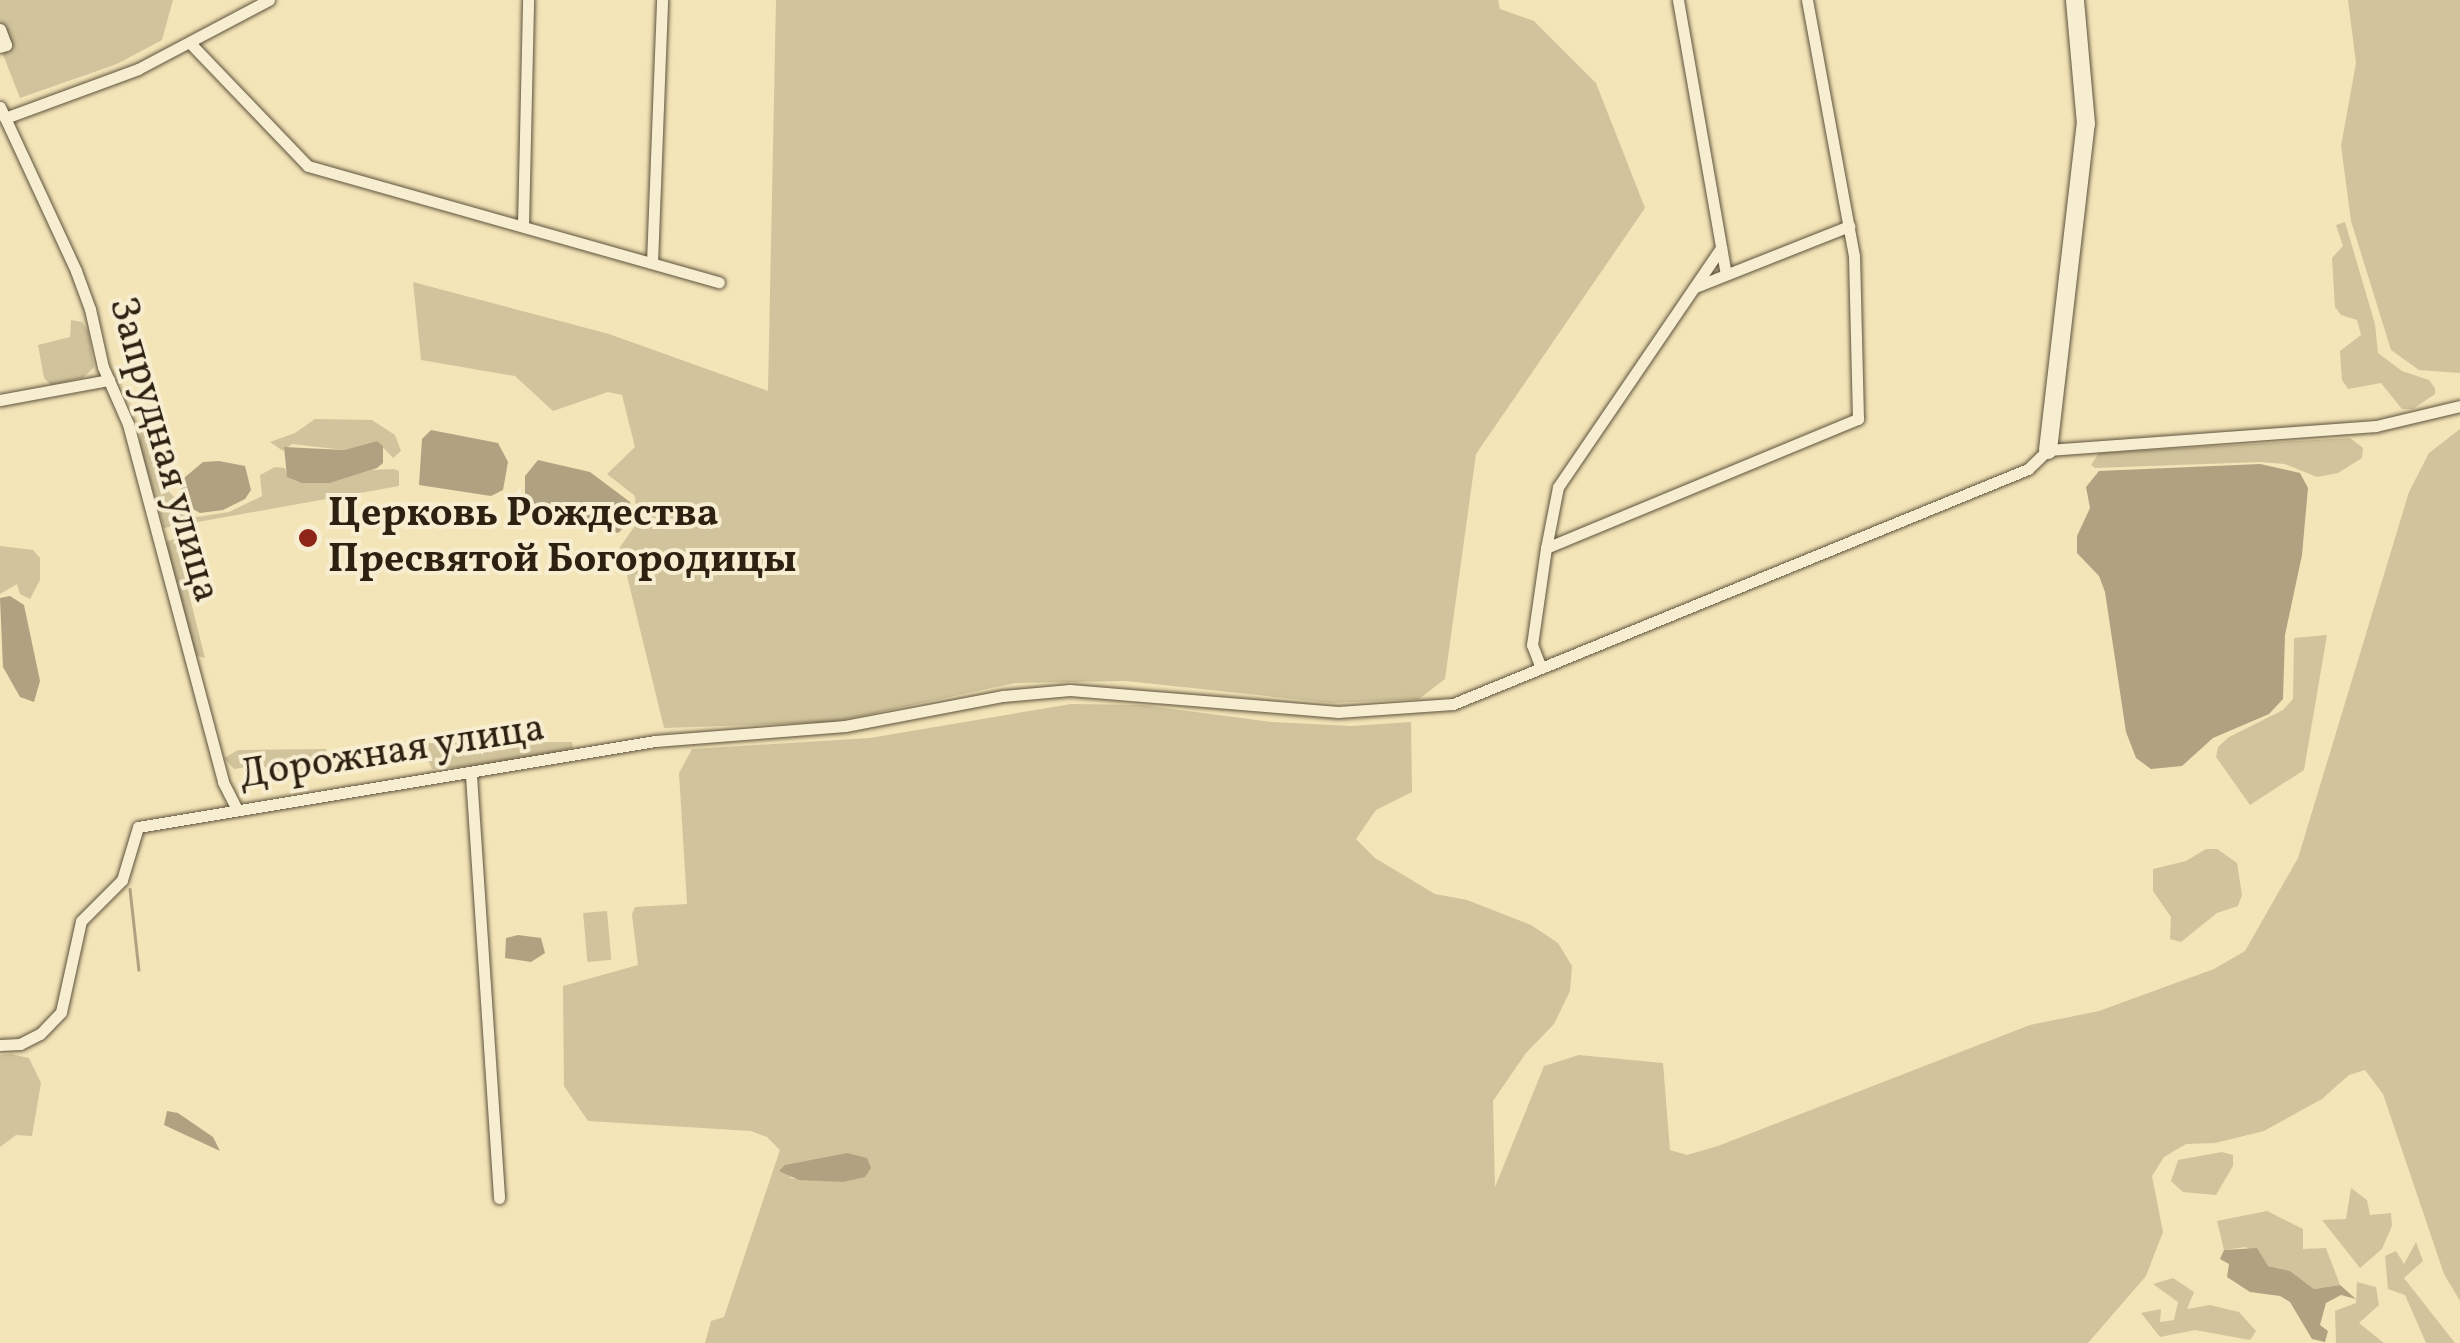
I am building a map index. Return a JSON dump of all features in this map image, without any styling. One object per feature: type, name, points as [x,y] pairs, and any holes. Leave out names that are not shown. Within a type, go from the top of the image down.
[{"type":"street","points":[[2,112],[117,78],[269,0]]},
{"type":"street","points":[[523,225],[528,0]]},
{"type":"street","points":[[652,263],[662,0]]},
{"type":"street","points":[[1678,0],[1726,274]]},
{"type":"street","points":[[1546,548],[1858,420],[1854,256],[1807,0]]},
{"type":"street","points":[[2076,0],[2086,124],[2048,450],[2376,426],[2460,406]]},
{"type":"street","points":[[0,29],[6,45],[0,47]]},
{"type":"street","points":[[190,43],[308,166],[719,282]]},
{"type":"street","name":"Запрудная улица","points":[[2,112],[76,271],[109,380],[127,420],[214,750],[237,808]]},
{"type":"street","points":[[1694,287],[1849,226]]},
{"type":"street","points":[[1541,668],[1532,645],[1558,487],[1721,248]]},
{"type":"street","points":[[0,400],[109,380]]},
{"type":"street","name":"Дорожная улица","points":[[0,1045],[20,1044],[40,1034],[61,1012],[82,921],[122,880],[138,827],[237,808],[471,776],[655,742],[845,726],[1003,696],[1070,690],[1121,691],[1270,709],[1418,710],[1479,696],[2028,468],[2048,450]]},
{"type":"street","points":[[471,776],[499,1198]]},
{"type":"shaded area","points":[[0,0],[173,0],[162,40],[117,64],[20,98],[0,47]]},
{"type":"shaded area","points":[[776,0],[1498,0],[1500,9],[1534,21],[1596,83],[1645,208],[1476,454],[1445,679],[1419,699],[1332,703],[1126,681],[1015,683],[833,722],[664,728],[620,547],[637,523],[635,496],[607,474],[635,447],[622,395],[608,392],[553,411],[515,376],[421,360],[413,282],[609,334],[768,391]]},
{"type":"shaded area","points":[[2348,0],[2460,0],[2460,373],[2419,370],[2391,350],[2351,221],[2341,146],[2356,63]]},
{"type":"shaded area","points":[[2345,222],[2375,324],[2378,353],[2402,371],[2429,380],[2435,388],[2435,394],[2413,409],[2402,409],[2381,383],[2348,389],[2342,380],[2340,351],[2361,335],[2357,320],[2341,315],[2335,307],[2332,258],[2343,246],[2336,225]]},
{"type":"shaded area","points":[[71,320],[82,322],[88,331],[94,367],[83,378],[51,385],[44,378],[38,345],[70,337]]},
{"type":"shaded area","points":[[315,419],[372,420],[395,435],[401,451],[393,458],[377,441],[344,450],[292,444],[283,451],[270,442],[295,433]]},
{"type":"shaded area","points":[[2460,429],[2460,1301],[2444,1274],[2383,1094],[2365,1070],[2349,1075],[2322,1099],[2264,1131],[2215,1143],[2186,1144],[2164,1157],[2152,1176],[2163,1232],[2146,1276],[2088,1343],[705,1343],[711,1321],[724,1317],[780,1150],[767,1137],[751,1131],[588,1121],[564,1086],[563,986],[638,965],[632,914],[635,907],[687,904],[679,773],[692,749],[870,738],[1071,704],[1141,705],[1272,722],[1351,726],[1411,722],[1412,792],[1376,810],[1356,839],[1375,858],[1435,894],[1467,900],[1531,925],[1558,943],[1572,966],[1570,991],[1554,1024],[1526,1053],[1493,1101],[1495,1187],[1544,1066],[1579,1055],[1663,1063],[1670,1150],[1687,1155],[1718,1146],[2030,1025],[2099,1011],[2214,969],[2245,951],[2298,858],[2409,492],[2429,453]],"holes":[[[847,1153],[843,1182],[789,1178],[826,1158]]]},
{"type":"shaded area","points":[[146,430],[155,435],[170,493],[197,517],[229,512],[262,496],[260,475],[275,467],[285,468],[288,477],[330,483],[370,470],[394,469],[399,471],[399,486],[164,528],[139,443],[141,432]]},
{"type":"shaded area","points":[[431,430],[498,443],[508,462],[503,490],[491,496],[419,485],[422,439]]},
{"type":"shaded area","points":[[2350,438],[2363,448],[2362,458],[2338,473],[2317,477],[2285,464],[2260,462],[2095,468],[2091,465],[2099,453]]},
{"type":"shaded area","points":[[377,441],[383,446],[383,463],[377,468],[330,483],[302,483],[287,477],[284,447],[344,450]]},
{"type":"shaded area","points":[[538,460],[590,472],[630,502],[632,520],[618,533],[530,505],[525,498],[525,476]]},
{"type":"shaded area","points":[[203,462],[245,466],[251,490],[245,499],[223,510],[200,513],[189,507],[181,489],[184,478]]},
{"type":"shaded area","points":[[2260,464],[2300,473],[2308,488],[2302,555],[2285,635],[2283,699],[2269,714],[2213,738],[2182,766],[2151,769],[2136,758],[2126,732],[2105,592],[2099,576],[2077,553],[2077,536],[2090,508],[2086,487],[2099,471]]},
{"type":"shaded area","points":[[174,539],[205,658],[194,655],[163,543]]},
{"type":"shaded area","points":[[0,546],[33,550],[40,558],[40,580],[30,599],[20,594],[17,584],[0,594]]},
{"type":"shaded area","points":[[10,596],[24,605],[40,681],[34,702],[20,697],[3,667],[0,598]]},
{"type":"shaded area","points":[[2327,635],[2304,770],[2250,805],[2216,757],[2218,747],[2229,737],[2283,710],[2293,699],[2294,638]]},
{"type":"shaded area","points":[[572,742],[573,747],[564,754],[463,767],[432,769],[427,759],[429,743]]},
{"type":"shaded area","points":[[326,749],[326,760],[308,769],[275,771],[260,765],[234,769],[224,758],[238,750]]},
{"type":"shaded area","points":[[2206,849],[2217,849],[2237,863],[2242,895],[2238,906],[2217,913],[2181,942],[2170,939],[2171,917],[2153,891],[2153,869],[2186,861]]},
{"type":"shaded area","points":[[607,911],[611,960],[587,962],[583,913]]},
{"type":"shaded area","points":[[506,938],[541,938],[545,953],[531,962],[505,958]]},
{"type":"shaded area","points":[[0,1055],[29,1058],[41,1083],[32,1136],[16,1135],[0,1147]]},
{"type":"shaded area","points":[[167,1111],[178,1113],[213,1137],[220,1151],[164,1125]]},
{"type":"shaded area","points":[[2222,1152],[2233,1155],[2233,1166],[2216,1195],[2183,1192],[2171,1181],[2178,1160]]},
{"type":"shaded area","points":[[847,1153],[867,1158],[871,1168],[865,1177],[843,1182],[799,1180],[779,1171],[785,1165]]},
{"type":"shaded area","points":[[2351,1188],[2367,1200],[2370,1215],[2391,1213],[2392,1226],[2382,1249],[2360,1268],[2322,1220],[2346,1219]]},
{"type":"shaded area","points":[[2267,1211],[2303,1229],[2303,1249],[2326,1248],[2340,1285],[2314,1289],[2290,1271],[2268,1266],[2246,1247],[2224,1250],[2217,1221]]},
{"type":"shaded area","points":[[2416,1242],[2423,1261],[2404,1278],[2455,1343],[2426,1343],[2405,1295],[2388,1289],[2385,1256],[2396,1251],[2404,1264]]},
{"type":"shaded area","points":[[2257,1248],[2268,1266],[2290,1271],[2314,1289],[2340,1285],[2356,1299],[2341,1295],[2326,1303],[2320,1325],[2328,1331],[2325,1342],[2312,1339],[2290,1302],[2280,1296],[2250,1292],[2227,1277],[2229,1264],[2220,1259],[2224,1250]]},
{"type":"shaded area","points":[[2173,1278],[2194,1292],[2187,1309],[2210,1305],[2239,1312],[2256,1331],[2250,1340],[2195,1330],[2160,1337],[2141,1313],[2161,1309],[2160,1322],[2174,1320],[2178,1302],[2153,1284]]},
{"type":"shaded area","points":[[2357,1282],[2376,1287],[2379,1305],[2359,1323],[2384,1343],[2336,1343],[2335,1311],[2356,1303]]},
{"type":"waterway","points":[[130,889],[139,970]]},
{"type":"place","name":"Церковь Рождества Пресвятой Богородицы","points":[[308,538]]}]
